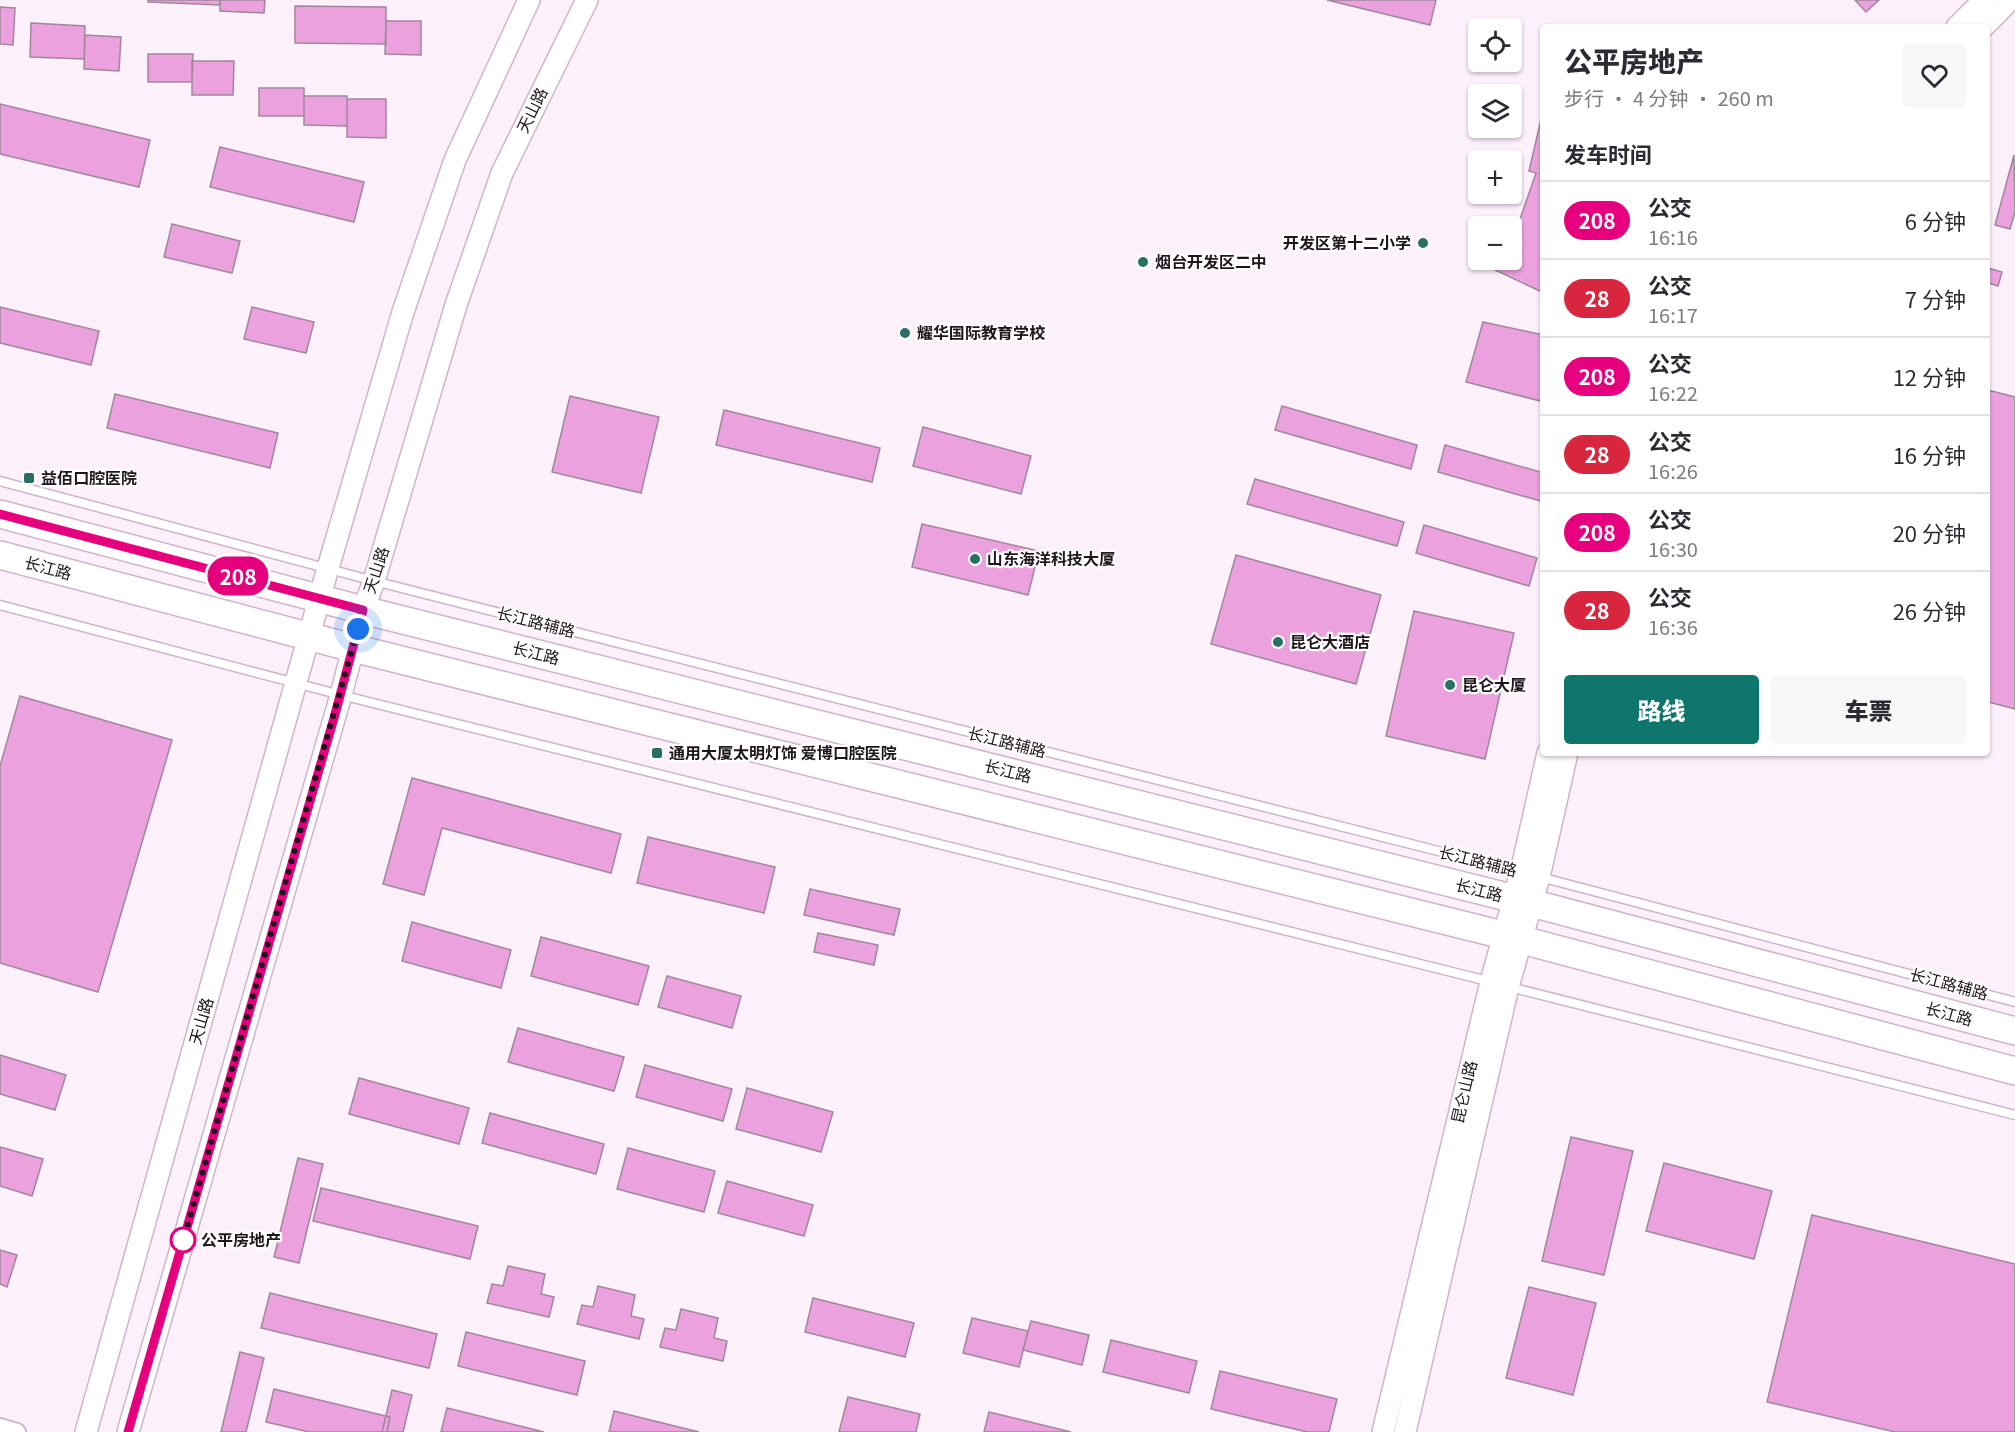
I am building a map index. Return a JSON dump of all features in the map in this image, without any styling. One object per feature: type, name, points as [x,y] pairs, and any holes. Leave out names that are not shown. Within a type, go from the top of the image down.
[{"type":"main road","name":"长江路","points":[[0,514],[363,610],[1522,900],[2015,1031]]},
{"type":"main road","name":"长江路","points":[[0,555],[353,648],[1512,938],[2015,1071]]},
{"type":"street","name":"天山路","points":[[86,1432],[328,568],[403,312],[455,160],[529,0]]},
{"type":"street","name":"天山路","points":[[128,1432],[341,695],[363,610],[374,581],[456,305],[502,173],[587,0]]},
{"type":"street","points":[[1960,24],[1984,0]]},
{"type":"street","points":[[1986,24],[2010,0]]},
{"type":"street","name":"昆仑山路","points":[[1530,874],[1548,756]]},
{"type":"street","name":"昆仑山路","points":[[1383,1432],[1522,900],[1566,756]]},
{"type":"street","name":"昆仑山路","points":[[1405,1432],[1500,984]]},
{"type":"street","points":[[0,1427],[16,1432]]},
{"type":"lane","name":"长江路辅路","points":[[0,481],[374,581],[1530,874],[2015,1002]]},
{"type":"lane","points":[[0,605],[341,695],[2015,1115]]},
{"type":"building","points":[[148,0],[220,0],[220,5],[148,2]]},
{"type":"building","points":[[220,0],[265,0],[264,13],[220,11]]},
{"type":"building","points":[[1327,0],[1436,0],[1430,25]]},
{"type":"building","points":[[1855,0],[1879,0],[1866,12]]},
{"type":"building","points":[[295,6],[386,7],[386,44],[295,43]]},
{"type":"building","points":[[0,7],[15,8],[13,45],[0,44]]},
{"type":"building","points":[[386,21],[421,21],[421,55],[385,54]]},
{"type":"building","points":[[31,23],[85,26],[84,59],[30,57]]},
{"type":"building","points":[[85,35],[121,37],[119,71],[84,69]]},
{"type":"building","points":[[148,54],[193,54],[192,82],[148,82]]},
{"type":"building","points":[[192,61],[234,61],[233,95],[192,95]]},
{"type":"building","points":[[259,88],[304,88],[304,116],[259,116]]},
{"type":"building","points":[[304,96],[347,96],[347,126],[304,125]]},
{"type":"building","points":[[347,99],[386,99],[386,138],[347,137]]},
{"type":"building","points":[[0,104],[150,140],[139,187],[0,154]]},
{"type":"building","points":[[1540,124],[1540,291],[1495,270],[1522,270],[1521,216],[1536,173],[1529,171]]},
{"type":"building","points":[[220,147],[364,182],[354,222],[210,187]]},
{"type":"building","points":[[2014,155],[2015,212],[2010,229],[1995,225]]},
{"type":"building","points":[[172,224],[240,241],[232,273],[164,257]]},
{"type":"building","points":[[1990,269],[2002,272],[1998,286],[1990,284]]},
{"type":"building","points":[[0,307],[99,331],[91,365],[0,343]]},
{"type":"building","points":[[252,307],[314,322],[306,353],[244,339]]},
{"type":"building","points":[[1483,322],[1540,334],[1540,401],[1466,382]]},
{"type":"building","points":[[1990,391],[2015,397],[2015,709],[1990,703]]},
{"type":"building","points":[[115,394],[278,433],[270,468],[107,428]]},
{"type":"building","points":[[570,396],[659,417],[641,493],[552,472]]},
{"type":"building","points":[[1282,406],[1417,445],[1411,469],[1275,430]]},
{"type":"building","points":[[724,410],[880,448],[872,482],[716,445]]},
{"type":"building","points":[[923,427],[1031,456],[1021,494],[913,466]]},
{"type":"building","points":[[1445,445],[1540,472],[1540,501],[1438,472]]},
{"type":"building","points":[[1255,479],[1404,522],[1397,546],[1247,504]]},
{"type":"building","name":"山东海洋科技大厦","points":[[922,524],[1039,551],[1028,595],[912,567]]},
{"type":"building","points":[[1424,525],[1537,558],[1529,586],[1416,553]]},
{"type":"building","points":[[1236,555],[1381,595],[1356,684],[1211,644]]},
{"type":"building","name":"昆仑大厦","points":[[1414,611],[1514,633],[1485,759],[1386,736]]},
{"type":"building","points":[[20,696],[172,740],[98,992],[0,963],[0,766]]},
{"type":"building","points":[[412,778],[621,834],[611,873],[442,828],[424,895],[383,884]]},
{"type":"building","points":[[648,837],[775,867],[764,913],[637,883]]},
{"type":"building","points":[[810,889],[900,909],[894,935],[804,915]]},
{"type":"building","points":[[412,922],[511,950],[501,988],[402,961]]},
{"type":"building","points":[[818,933],[878,945],[874,965],[814,952]]},
{"type":"building","points":[[541,937],[649,966],[638,1005],[531,976]]},
{"type":"building","points":[[667,976],[741,996],[732,1028],[658,1007]]},
{"type":"building","points":[[518,1028],[624,1057],[614,1091],[508,1062]]},
{"type":"building","points":[[0,1055],[66,1075],[55,1110],[0,1094]]},
{"type":"building","points":[[645,1065],[732,1089],[723,1121],[636,1097]]},
{"type":"building","points":[[359,1078],[469,1108],[459,1144],[349,1114]]},
{"type":"building","points":[[747,1088],[833,1112],[821,1152],[736,1129]]},
{"type":"building","points":[[490,1113],[604,1144],[596,1174],[482,1143]]},
{"type":"building","points":[[1571,1137],[1633,1151],[1604,1275],[1542,1261]]},
{"type":"building","points":[[0,1147],[43,1159],[32,1196],[0,1186]]},
{"type":"building","points":[[628,1148],[715,1171],[704,1212],[617,1189]]},
{"type":"building","points":[[298,1158],[323,1164],[299,1263],[274,1257]]},
{"type":"building","points":[[1664,1163],[1772,1191],[1754,1259],[1646,1231]]},
{"type":"building","points":[[727,1181],[813,1205],[804,1236],[718,1213]]},
{"type":"building","points":[[321,1188],[478,1226],[470,1259],[313,1221]]},
{"type":"building","points":[[1812,1215],[2015,1264],[2015,1432],[1895,1432],[1767,1402]]},
{"type":"building","points":[[0,1250],[17,1255],[7,1287],[0,1284]]},
{"type":"building","points":[[508,1266],[545,1274],[541,1294],[554,1297],[549,1317],[487,1303],[492,1284],[503,1286]]},
{"type":"building","points":[[598,1286],[635,1295],[631,1316],[644,1319],[639,1339],[577,1324],[582,1305],[593,1307]]},
{"type":"building","points":[[1529,1287],[1596,1303],[1573,1395],[1506,1378]]},
{"type":"building","points":[[270,1293],[437,1334],[429,1368],[261,1328]]},
{"type":"building","points":[[813,1298],[914,1323],[905,1357],[805,1332]]},
{"type":"building","points":[[681,1309],[718,1318],[714,1338],[727,1341],[723,1361],[660,1347],[665,1328],[676,1330]]},
{"type":"building","points":[[972,1318],[1028,1331],[1019,1367],[963,1353]]},
{"type":"building","points":[[1031,1321],[1089,1335],[1082,1365],[1023,1350]]},
{"type":"building","points":[[466,1332],[585,1361],[577,1395],[458,1366]]},
{"type":"building","points":[[1111,1340],[1197,1361],[1189,1393],[1103,1372]]},
{"type":"building","points":[[240,1352],[264,1358],[246,1432],[221,1432]]},
{"type":"building","points":[[1220,1371],[1337,1399],[1329,1432],[1307,1432],[1211,1409]]},
{"type":"building","points":[[274,1389],[390,1417],[387,1432],[309,1432],[266,1422]]},
{"type":"building","points":[[392,1390],[412,1395],[403,1432],[382,1432]]},
{"type":"building","points":[[848,1397],[920,1414],[916,1432],[839,1432]]},
{"type":"building","points":[[447,1408],[544,1432],[441,1432]]},
{"type":"building","points":[[614,1411],[699,1432],[609,1432]]},
{"type":"building","points":[[989,1412],[1071,1432],[984,1432]]},
{"type":"bus line","name":"208","points":[[0,514],[363,610],[334,718],[128,1432]]},
{"type":"place","name":"开发区第十二小学","points":[[1423,243]]},
{"type":"place","name":"烟台开发区二中","points":[[1143,262]]},
{"type":"place","name":"耀华国际教育学校","points":[[905,333]]},
{"type":"place","name":"益佰口腔医院","points":[[29,478]]},
{"type":"place","name":"山东海洋科技大厦","points":[[975,559]]},
{"type":"place","name":"昆仑大酒店","points":[[1278,642]]},
{"type":"place","name":"昆仑大厦","points":[[1450,685]]},
{"type":"place","name":"通用大厦太明灯饰 爱博口腔医院","points":[[657,753]]},
{"type":"place","name":"公平房地产","points":[[183,1240]]},
{"type":"route","points":[[183,1240],[181,1248],[341,695],[358,629]]}]
